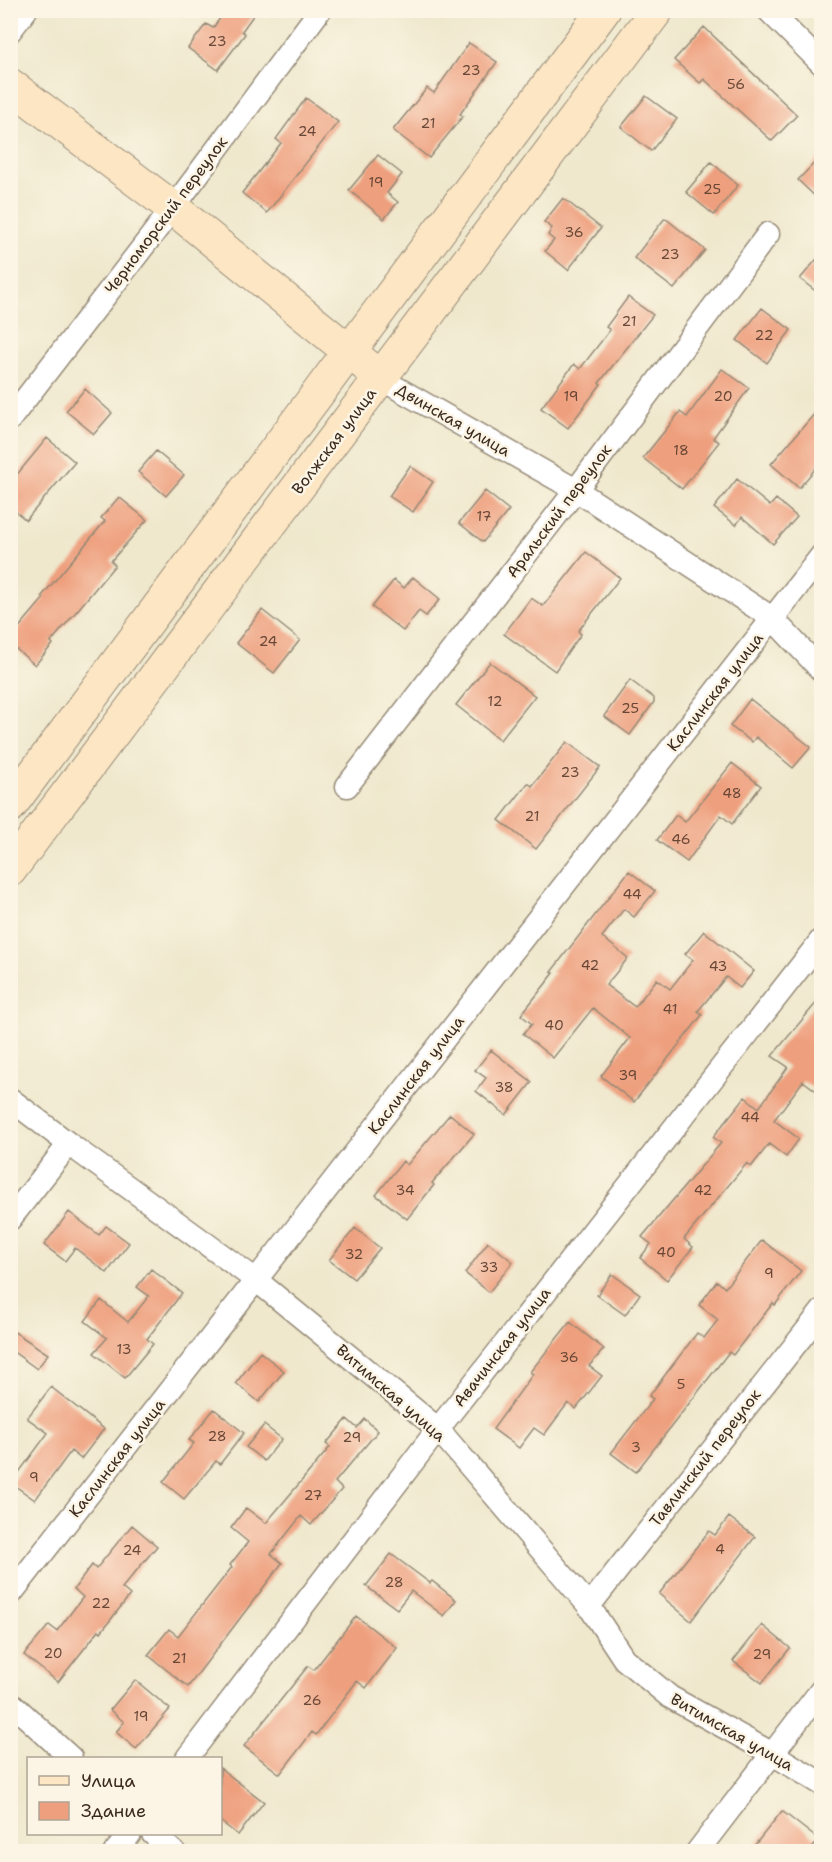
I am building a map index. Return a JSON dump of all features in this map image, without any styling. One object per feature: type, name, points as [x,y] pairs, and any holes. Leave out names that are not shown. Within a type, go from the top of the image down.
[{"type":"street","points":[[10,31],[26,10]]},
{"type":"street","name":"Черноморский переулок","points":[[10,419],[173,208],[320,10]]},
{"type":"street","points":[[10,806],[604,10]]},
{"type":"street","name":"Волжская улица","points":[[10,870],[657,10]]},
{"type":"street","points":[[768,10],[822,64]]},
{"type":"street","name":"Двинская улица","points":[[10,85],[173,208],[381,379],[576,490],[772,618],[822,671]]},
{"type":"street","name":"Аральский переулок","points":[[347,786],[576,490],[768,234]]},
{"type":"street","name":"Каслинская улица","points":[[10,1595],[822,555]]},
{"type":"street","name":"Авачинская улица","points":[[188,1757],[438,1429],[822,939]]},
{"type":"street","name":"Витимская улица","points":[[10,1099],[256,1280],[438,1429],[589,1606],[624,1659],[670,1697],[822,1784]]},
{"type":"street","points":[[10,1219],[69,1144]]},
{"type":"street","name":"Тавлинский переулок","points":[[589,1606],[822,1311]]},
{"type":"street","points":[[697,1851],[822,1689]]},
{"type":"street","points":[[10,1702],[70,1757]]},
{"type":"street","points":[[115,1851],[128,1835]]},
{"type":"street","points":[[155,1835],[174,1851]]},
{"type":"building","points":[[226,10],[257,10],[242,31],[245,34],[218,70],[188,48],[206,24],[213,28]]},
{"type":"building","points":[[704,27],[797,115],[772,141],[704,79],[700,83],[674,60]]},
{"type":"building","points":[[469,43],[497,62],[460,114],[463,116],[429,158],[393,130],[427,88],[434,93]]},
{"type":"building","points":[[646,96],[677,119],[651,151],[621,127]]},
{"type":"building","points":[[306,98],[338,122],[267,213],[242,193],[281,143],[276,139]]},
{"type":"building","points":[[378,155],[402,174],[387,193],[398,202],[384,219],[349,190]]},
{"type":"building","points":[[822,155],[822,203],[798,180]]},
{"type":"building","points":[[711,162],[738,185],[714,215],[686,192]]},
{"type":"building","points":[[563,198],[601,228],[568,270],[545,251],[554,240],[548,235],[552,228],[544,222]]},
{"type":"building","points":[[665,218],[705,250],[674,289],[634,258]]},
{"type":"building","points":[[822,253],[822,296],[800,279]]},
{"type":"building","points":[[628,297],[653,315],[599,383],[601,384],[568,428],[541,408],[574,364],[580,369],[610,330],[606,327]]},
{"type":"building","points":[[762,308],[791,330],[767,363],[737,340]]},
{"type":"building","points":[[722,369],[749,388],[713,438],[719,442],[682,489],[643,458],[680,412],[687,417]]},
{"type":"building","points":[[85,389],[112,413],[94,434],[66,411]]},
{"type":"building","points":[[822,405],[822,461],[799,488],[771,464]]},
{"type":"building","points":[[47,438],[75,462],[26,520],[10,507],[10,483]]},
{"type":"building","points":[[156,451],[184,475],[166,496],[138,472]]},
{"type":"building","points":[[410,466],[433,482],[413,512],[389,496]]},
{"type":"building","points":[[737,479],[770,506],[776,499],[797,517],[773,544],[742,517],[736,525],[714,508]]},
{"type":"building","points":[[485,491],[509,510],[483,542],[459,523]]},
{"type":"building","points":[[119,497],[147,520],[111,561],[115,565],[51,642],[53,644],[35,665],[10,644],[10,638],[105,521],[101,518]]},
{"type":"building","points":[[586,552],[620,578],[578,631],[581,634],[555,671],[504,634],[531,598],[543,606]]},
{"type":"building","points":[[413,577],[440,599],[426,616],[419,611],[403,631],[372,607],[394,580],[404,588]]},
{"type":"building","points":[[262,610],[300,640],[274,673],[236,643]]},
{"type":"building","points":[[490,662],[535,696],[500,740],[456,705]]},
{"type":"building","points":[[630,680],[654,698],[654,702],[630,735],[604,716]]},
{"type":"building","points":[[750,699],[811,747],[793,768],[756,737],[752,742],[730,726]]},
{"type":"building","points":[[567,742],[600,767],[536,849],[499,820],[528,783],[532,786]]},
{"type":"building","points":[[732,763],[761,786],[732,824],[721,815],[687,862],[657,840],[676,815],[685,822]]},
{"type":"building","points":[[629,871],[655,891],[634,917],[624,909],[602,937],[628,958],[606,985],[635,1007],[657,979],[670,989],[693,960],[685,954],[704,931],[754,971],[740,988],[726,977],[698,1011],[702,1015],[634,1102],[601,1076],[630,1038],[593,1008],[553,1058],[523,1034],[532,1024],[521,1015],[554,973],[551,972]]},
{"type":"building","points":[[822,996],[822,1095],[803,1081],[774,1120],[799,1139],[786,1157],[769,1144],[751,1167],[747,1163],[684,1239],[693,1247],[667,1280],[640,1258],[651,1244],[642,1237],[721,1143],[713,1137],[745,1097],[759,1108],[788,1067],[772,1056]]},
{"type":"building","points":[[491,1050],[532,1082],[506,1115],[476,1091],[486,1078],[475,1070]]},
{"type":"building","points":[[450,1114],[474,1134],[432,1183],[434,1185],[407,1219],[376,1195],[403,1161],[407,1165]]},
{"type":"building","points":[[69,1212],[99,1235],[106,1226],[129,1243],[107,1273],[75,1248],[65,1261],[44,1245]]},
{"type":"building","points":[[355,1228],[380,1248],[354,1279],[329,1260]]},
{"type":"building","points":[[762,1240],[801,1271],[733,1355],[729,1352],[636,1472],[611,1453],[653,1399],[649,1396],[697,1333],[704,1338],[718,1320],[699,1305],[717,1281],[725,1288]]},
{"type":"building","points":[[488,1242],[513,1262],[489,1292],[465,1273]]},
{"type":"building","points":[[151,1269],[182,1293],[147,1339],[153,1344],[125,1378],[94,1353],[107,1338],[85,1321],[101,1300],[128,1322],[149,1296],[137,1287]]},
{"type":"building","points":[[612,1274],[640,1294],[625,1315],[597,1295]]},
{"type":"building","points":[[570,1322],[604,1349],[589,1366],[602,1376],[576,1409],[568,1403],[544,1435],[534,1428],[519,1448],[493,1429],[533,1374],[530,1372]]},
{"type":"building","points":[[10,1329],[48,1354],[37,1369],[11,1350]]},
{"type":"building","points":[[260,1352],[284,1371],[259,1402],[236,1383]]},
{"type":"building","points":[[51,1387],[104,1429],[81,1459],[71,1451],[35,1500],[11,1483],[48,1433],[27,1418]]},
{"type":"building","points":[[214,1409],[244,1433],[220,1464],[216,1461],[184,1499],[163,1482],[194,1443],[189,1440]]},
{"type":"building","points":[[347,1419],[357,1428],[365,1419],[378,1431],[335,1482],[342,1489],[311,1525],[301,1516],[271,1554],[282,1563],[188,1687],[148,1655],[169,1629],[178,1636],[232,1567],[230,1565],[248,1542],[231,1528],[246,1508],[266,1523],[330,1447],[326,1444]]},
{"type":"building","points":[[264,1425],[282,1439],[264,1461],[246,1447]]},
{"type":"building","points":[[729,1517],[755,1537],[691,1621],[659,1594],[709,1531],[715,1535]]},
{"type":"building","points":[[132,1525],[157,1546],[122,1588],[130,1595],[58,1682],[24,1655],[49,1625],[57,1631],[83,1597],[74,1589],[92,1565],[96,1569]]},
{"type":"building","points":[[391,1554],[456,1600],[444,1616],[411,1591],[397,1609],[366,1586]]},
{"type":"building","points":[[356,1616],[397,1648],[366,1688],[357,1681],[316,1735],[312,1732],[280,1774],[244,1746],[308,1666],[314,1670]]},
{"type":"building","points":[[762,1625],[790,1648],[762,1683],[733,1661]]},
{"type":"building","points":[[135,1680],[170,1709],[136,1749],[116,1732],[124,1722],[110,1710]]},
{"type":"building","points":[[222,1770],[264,1802],[238,1835],[222,1823]]},
{"type":"building","points":[[782,1811],[819,1840],[810,1851],[750,1851]]}]
